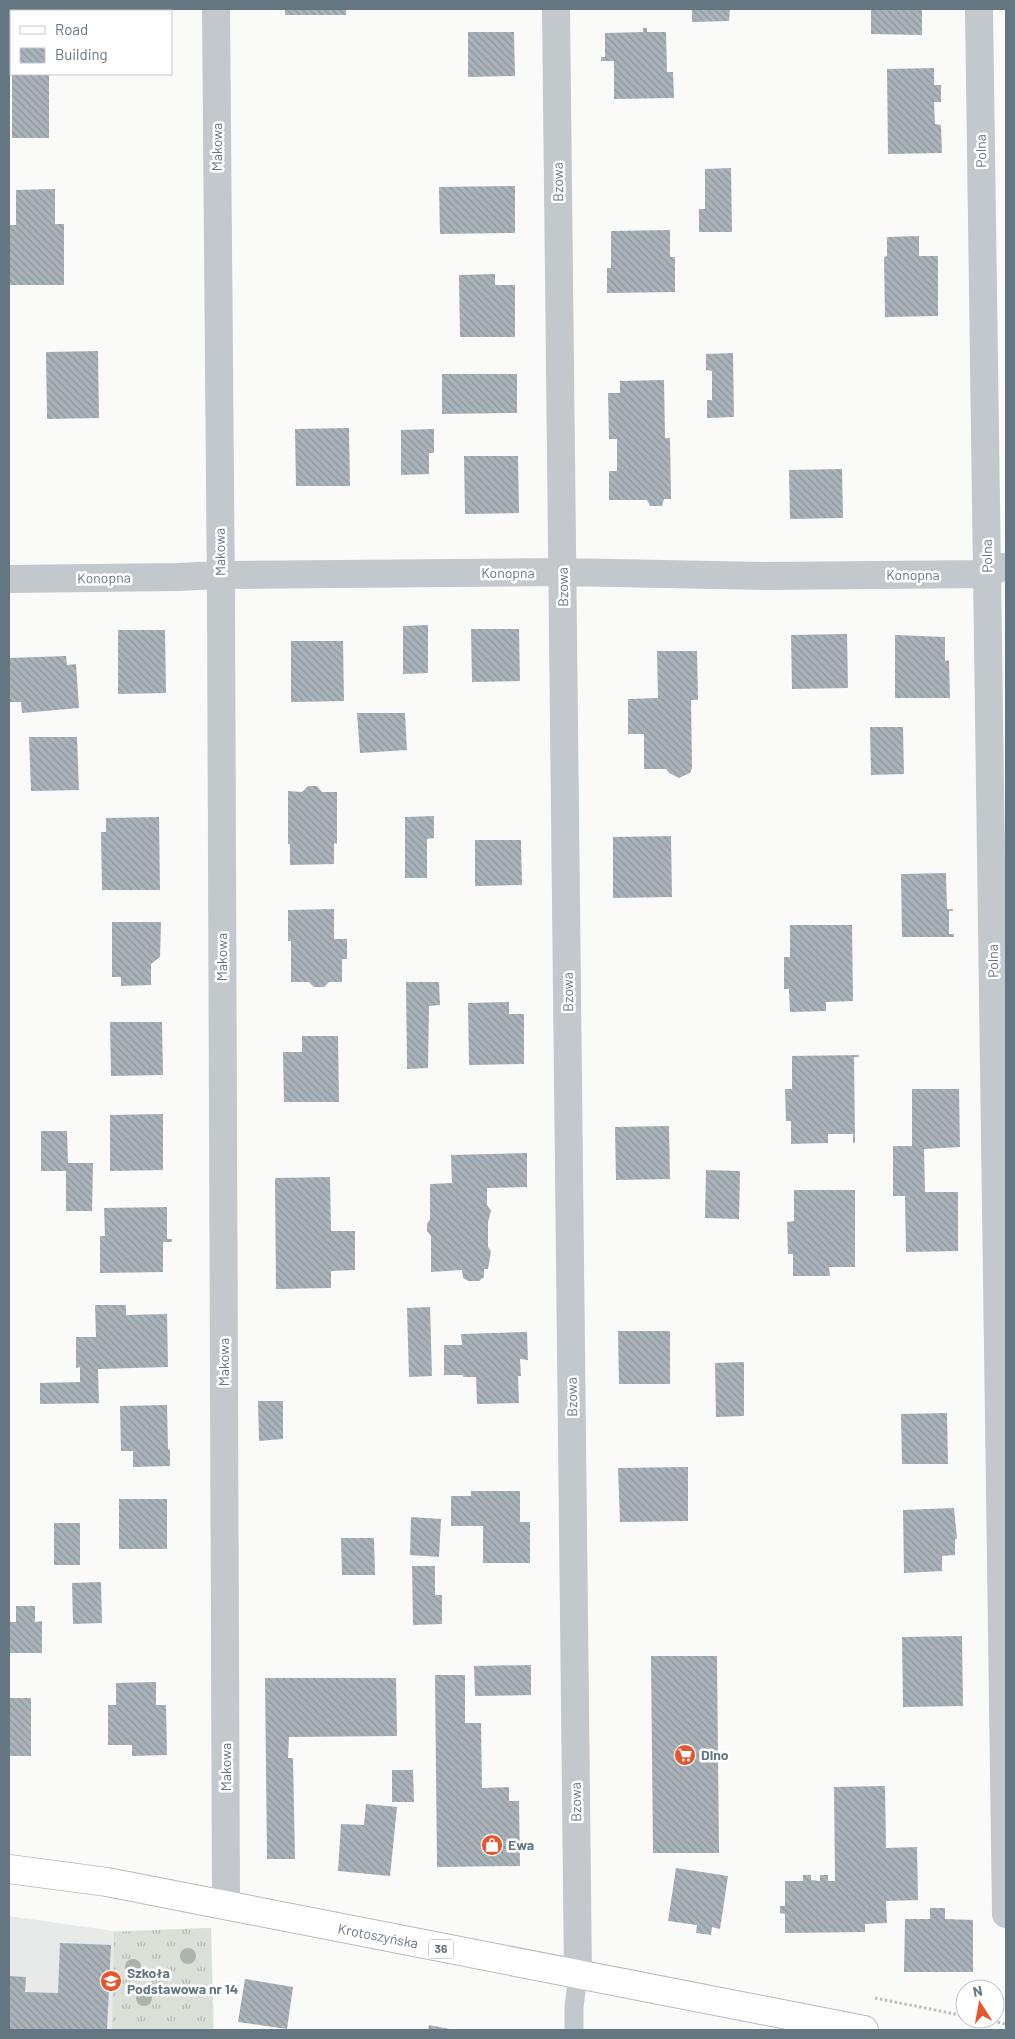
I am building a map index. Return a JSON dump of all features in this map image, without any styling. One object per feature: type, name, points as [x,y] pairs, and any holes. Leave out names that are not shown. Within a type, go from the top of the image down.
[{"type":"main road","name":"Krotoszyńska","points":[[9,1869],[107,1882],[864,2030]]},
{"type":"street","name":"Makowa","points":[[216,9],[226,1906]]},
{"type":"street","name":"Bzowa","points":[[556,9],[578,1975]]},
{"type":"street","name":"Polna","points":[[979,9],[997,570],[1006,1914]]},
{"type":"street","name":"Konopna","points":[[9,579],[563,572],[766,576],[997,570]]},
{"type":"lane","points":[[574,2030],[574,2007],[578,1975]]},
{"type":"shaded area","name":"Szkoła Podstawowa nr 14","points":[[9,1916],[114,1931],[211,1928],[214,2030],[9,2030]]},
{"type":"green space","points":[[211,1928],[213,2030],[112,2030],[114,1932]]},
{"type":"building","points":[[285,9],[346,9],[346,15],[285,15]]},
{"type":"building","points":[[692,9],[730,9],[729,21],[692,22]]},
{"type":"building","points":[[871,9],[922,9],[922,35],[871,34]]},
{"type":"building","points":[[643,28],[647,28],[647,32],[666,32],[667,72],[673,72],[674,98],[614,99],[614,61],[601,61],[601,57],[605,57],[605,33],[643,32]]},
{"type":"building","points":[[468,32],[514,32],[515,76],[468,77]]},
{"type":"building","points":[[934,68],[934,85],[941,85],[941,102],[934,102],[935,124],[941,125],[942,153],[888,154],[887,69]]},
{"type":"building","points":[[12,75],[49,75],[49,138],[12,138]]},
{"type":"building","points":[[731,168],[732,232],[699,232],[699,209],[705,209],[705,169]]},
{"type":"building","points":[[515,186],[515,233],[440,234],[439,187]]},
{"type":"building","points":[[55,189],[55,224],[64,224],[64,285],[9,285],[9,225],[16,225],[16,190]]},
{"type":"building","points":[[670,230],[670,257],[675,257],[675,292],[607,293],[607,268],[611,268],[611,231]]},
{"type":"building","points":[[919,236],[919,256],[938,256],[938,316],[885,317],[884,257],[887,256],[887,237]]},
{"type":"building","points":[[495,274],[495,285],[515,285],[515,337],[460,337],[459,275]]},
{"type":"building","points":[[98,351],[99,418],[47,419],[46,352]]},
{"type":"building","points":[[733,353],[734,417],[707,418],[707,400],[712,400],[712,371],[706,370],[706,354]]},
{"type":"building","points":[[442,374],[517,374],[517,413],[442,414]]},
{"type":"building","points":[[664,380],[665,438],[670,438],[671,499],[664,499],[662,506],[650,506],[647,500],[609,500],[609,471],[617,471],[617,439],[609,439],[608,393],[620,393],[620,381]]},
{"type":"building","points":[[349,428],[350,486],[296,486],[295,429]]},
{"type":"building","points":[[434,429],[434,453],[429,453],[429,474],[401,475],[401,430]]},
{"type":"building","points":[[464,456],[518,456],[519,513],[465,514]]},
{"type":"building","points":[[842,469],[843,518],[790,519],[789,470]]},
{"type":"building","points":[[428,625],[428,673],[403,674],[403,626]]},
{"type":"building","points":[[471,629],[519,629],[520,681],[472,682]]},
{"type":"building","points":[[118,630],[165,630],[166,693],[118,694]]},
{"type":"building","points":[[847,634],[848,688],[792,689],[791,635]]},
{"type":"building","points":[[895,635],[945,637],[945,661],[949,660],[950,698],[895,698]]},
{"type":"building","points":[[291,641],[343,641],[344,701],[291,702]]},
{"type":"building","points":[[657,651],[697,651],[698,700],[691,700],[692,768],[690,773],[679,778],[669,773],[666,769],[644,769],[644,734],[628,734],[628,699],[658,698]]},
{"type":"building","points":[[66,656],[67,665],[76,664],[79,708],[22,713],[21,702],[10,702],[9,658]]},
{"type":"building","points":[[357,713],[405,713],[407,750],[360,753]]},
{"type":"building","points":[[870,727],[903,727],[904,774],[871,775]]},
{"type":"building","points":[[29,737],[77,737],[79,790],[31,791]]},
{"type":"building","points":[[308,786],[317,786],[322,792],[337,792],[337,844],[334,843],[334,864],[290,865],[288,791],[302,792]]},
{"type":"building","points":[[434,816],[434,838],[427,839],[427,878],[405,878],[405,817]]},
{"type":"building","points":[[159,817],[160,890],[102,890],[101,832],[106,832],[106,818]]},
{"type":"building","points":[[671,836],[672,897],[613,898],[613,837]]},
{"type":"building","points":[[475,840],[521,840],[522,885],[475,886]]},
{"type":"building","points":[[946,873],[947,909],[953,909],[953,911],[949,911],[949,934],[954,934],[954,937],[902,937],[901,874]]},
{"type":"building","points":[[334,909],[334,939],[347,939],[347,959],[342,959],[342,982],[329,982],[324,987],[314,987],[309,982],[291,982],[291,941],[288,941],[288,910]]},
{"type":"building","points":[[112,922],[161,922],[160,957],[151,964],[151,985],[121,986],[121,977],[112,977]]},
{"type":"building","points":[[790,925],[852,925],[853,1001],[826,1002],[826,1011],[790,1012],[789,989],[784,989],[784,957],[790,957]]},
{"type":"building","points":[[406,982],[439,982],[440,1005],[429,1006],[428,1068],[407,1069]]},
{"type":"building","points":[[509,1002],[509,1014],[524,1014],[524,1064],[469,1065],[468,1003]]},
{"type":"building","points":[[110,1022],[162,1022],[163,1075],[111,1076]]},
{"type":"building","points":[[302,1036],[338,1036],[339,1102],[284,1102],[283,1052],[302,1052]]},
{"type":"building","points":[[859,1055],[859,1057],[854,1057],[855,1143],[853,1143],[853,1134],[828,1134],[828,1143],[791,1144],[791,1121],[786,1121],[785,1089],[792,1089],[792,1056]]},
{"type":"building","points":[[912,1089],[959,1089],[960,1147],[924,1149],[925,1192],[958,1192],[958,1251],[906,1252],[905,1196],[893,1196],[893,1146],[912,1146]]},
{"type":"building","points":[[163,1114],[163,1170],[110,1171],[110,1115]]},
{"type":"building","points":[[669,1126],[670,1179],[616,1180],[615,1127]]},
{"type":"building","points":[[41,1131],[67,1131],[68,1163],[93,1163],[92,1211],[66,1211],[66,1171],[41,1171]]},
{"type":"building","points":[[527,1153],[527,1187],[487,1188],[487,1205],[491,1211],[488,1222],[488,1247],[491,1251],[488,1269],[484,1269],[484,1277],[479,1281],[468,1281],[463,1278],[462,1270],[431,1272],[431,1236],[427,1231],[427,1224],[430,1219],[430,1184],[452,1183],[451,1155]]},
{"type":"building","points":[[706,1170],[740,1171],[739,1219],[705,1218]]},
{"type":"building","points":[[330,1177],[331,1231],[355,1231],[355,1270],[331,1271],[331,1288],[276,1289],[275,1178]]},
{"type":"building","points":[[794,1190],[855,1190],[855,1267],[829,1267],[830,1276],[793,1276],[793,1254],[788,1254],[787,1222],[794,1221]]},
{"type":"building","points":[[167,1207],[167,1239],[172,1239],[172,1242],[163,1242],[163,1272],[100,1273],[100,1236],[105,1236],[104,1208]]},
{"type":"building","points":[[95,1305],[126,1305],[126,1315],[167,1314],[168,1367],[98,1369],[99,1403],[40,1404],[40,1383],[80,1382],[80,1367],[76,1368],[76,1337],[96,1337]]},
{"type":"building","points":[[430,1307],[432,1376],[409,1377],[407,1308]]},
{"type":"building","points":[[618,1331],[670,1331],[670,1384],[619,1384]]},
{"type":"building","points":[[527,1332],[528,1360],[520,1359],[521,1376],[518,1376],[519,1403],[477,1404],[476,1377],[444,1375],[444,1345],[462,1345],[461,1334]]},
{"type":"building","points":[[744,1362],[744,1416],[716,1417],[715,1363]]},
{"type":"building","points":[[258,1401],[283,1401],[283,1439],[259,1441]]},
{"type":"building","points":[[167,1405],[170,1466],[133,1467],[133,1451],[121,1451],[120,1406]]},
{"type":"building","points":[[947,1413],[948,1464],[902,1464],[901,1414]]},
{"type":"building","points":[[688,1467],[688,1521],[620,1522],[618,1468]]},
{"type":"building","points":[[471,1491],[520,1491],[520,1522],[530,1522],[530,1563],[483,1563],[483,1526],[451,1526],[451,1496],[471,1496]]},
{"type":"building","points":[[119,1499],[167,1499],[167,1549],[119,1549]]},
{"type":"building","points":[[954,1508],[957,1539],[955,1539],[955,1555],[942,1556],[942,1571],[904,1573],[903,1510]]},
{"type":"building","points":[[411,1517],[441,1519],[439,1557],[410,1555]]},
{"type":"building","points":[[54,1523],[80,1523],[80,1565],[54,1565]]},
{"type":"building","points":[[341,1538],[374,1538],[375,1575],[342,1575]]},
{"type":"building","points":[[412,1566],[435,1566],[435,1595],[442,1595],[442,1624],[413,1625]]},
{"type":"building","points":[[101,1582],[102,1623],[73,1624],[72,1583]]},
{"type":"building","points":[[16,1606],[35,1606],[35,1622],[42,1621],[42,1653],[9,1653],[9,1622],[16,1622]]},
{"type":"building","points":[[962,1636],[963,1706],[903,1707],[902,1637]]},
{"type":"building","name":"Dino","points":[[651,1656],[717,1656],[719,1853],[653,1853]]},
{"type":"building","points":[[531,1665],[531,1695],[475,1696],[474,1666]]},
{"type":"building","points":[[435,1675],[465,1675],[465,1723],[481,1723],[482,1788],[509,1787],[509,1801],[519,1801],[520,1866],[437,1867]]},
{"type":"building","points":[[265,1678],[396,1678],[397,1736],[289,1737],[288,1758],[293,1758],[295,1859],[267,1859]]},
{"type":"building","points":[[156,1682],[156,1705],[166,1705],[167,1755],[132,1756],[132,1745],[108,1745],[108,1705],[116,1705],[116,1683]]},
{"type":"building","points":[[9,1698],[31,1698],[31,1756],[9,1756]]},
{"type":"building","points":[[392,1770],[413,1770],[414,1802],[392,1802]]},
{"type":"building","points":[[885,1786],[886,1848],[917,1847],[918,1900],[886,1901],[887,1923],[865,1924],[865,1932],[785,1933],[785,1914],[780,1913],[780,1906],[785,1906],[785,1881],[803,1881],[803,1875],[811,1875],[811,1880],[820,1881],[820,1875],[828,1875],[828,1881],[835,1881],[834,1787]]},
{"type":"building","points":[[366,1804],[397,1807],[390,1876],[338,1871],[341,1824],[364,1825]]},
{"type":"building","points":[[676,1868],[728,1876],[720,1929],[712,1927],[711,1935],[696,1933],[697,1925],[668,1921]]},
{"type":"building","points":[[930,1908],[945,1908],[945,1919],[973,1920],[973,1972],[904,1972],[905,1919],[930,1919]]},
{"type":"building","points":[[60,1943],[111,1945],[107,2030],[9,2030],[9,1976],[26,1977],[25,1992],[58,1993]]},
{"type":"building","points":[[245,1979],[293,1987],[287,2029],[238,2022]]},
{"type":"building","points":[[429,2025],[450,2029],[450,2030],[428,2030]]},
{"type":"place","name":"Dino","points":[[685,1755]]},
{"type":"place","name":"Ewa","points":[[492,1845]]},
{"type":"place","name":"Szkoła Podstawowa nr 14","points":[[111,1981]]}]
